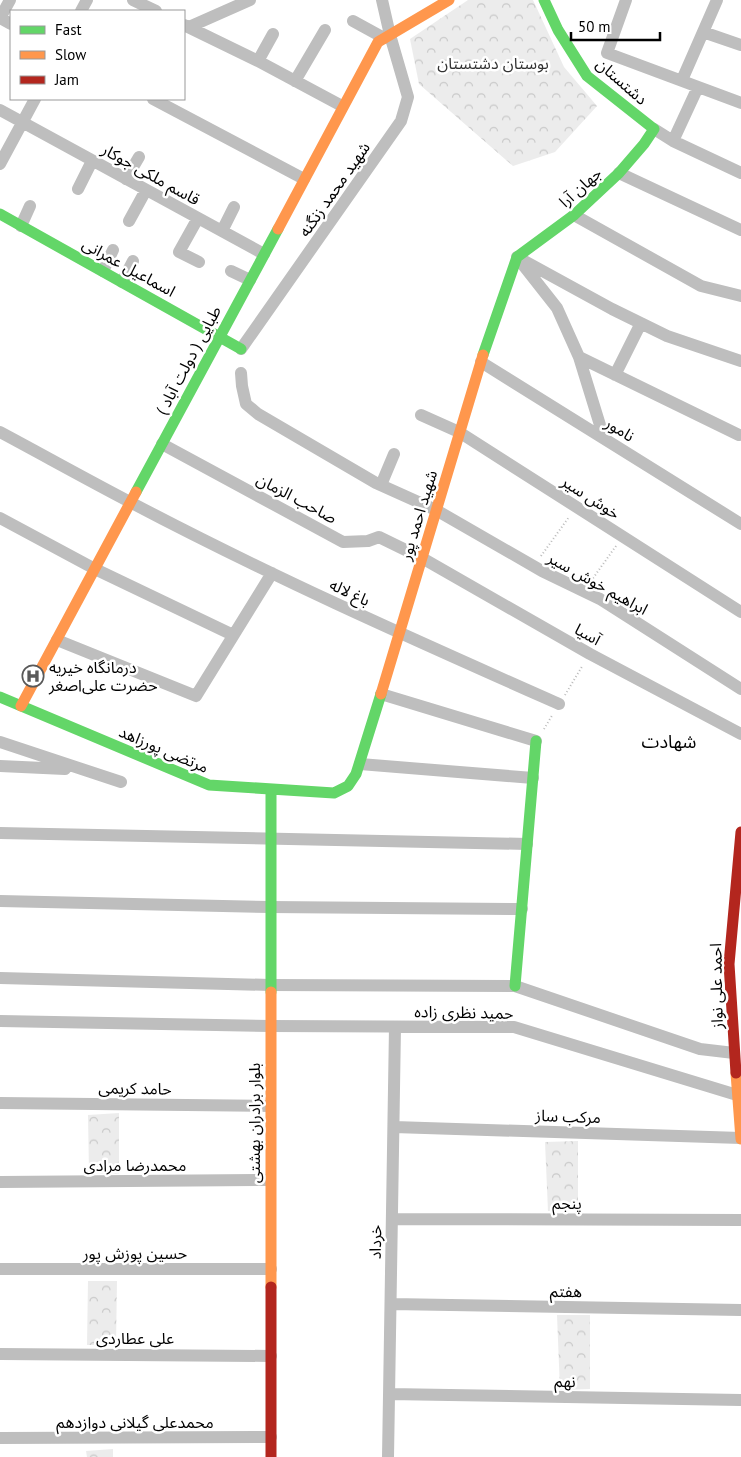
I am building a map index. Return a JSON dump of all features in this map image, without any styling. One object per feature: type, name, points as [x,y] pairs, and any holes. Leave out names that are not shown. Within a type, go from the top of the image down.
[{"type":"street","points":[[0,18],[10,0]]},
{"type":"street","points":[[133,0],[154,10]]},
{"type":"street","points":[[186,26],[250,0]]},
{"type":"street","name":"شهید محمد زنگنه","points":[[241,349],[401,121],[408,97],[387,37],[382,0]]},
{"type":"street","points":[[353,21],[387,37],[448,0]]},
{"type":"street","name":"دشتستان","points":[[544,0],[558,30],[587,76],[654,129]]},
{"type":"street","points":[[626,0],[607,53],[741,102]]},
{"type":"street","points":[[682,80],[718,0]]},
{"type":"street","points":[[186,26],[258,61],[342,106]]},
{"type":"street","points":[[295,81],[325,30]]},
{"type":"street","points":[[703,32],[741,45]]},
{"type":"street","points":[[258,61],[273,34]]},
{"type":"street","name":"طبایی ( دولت آباد )","points":[[21,706],[342,106],[378,42],[387,37]]},
{"type":"street","points":[[674,141],[698,87]]},
{"type":"street","points":[[0,164],[34,100]]},
{"type":"street","points":[[155,100],[304,178]]},
{"type":"street","name":"قاسم ملکی جوکار","points":[[0,110],[264,254]]},
{"type":"street","points":[[654,129],[674,141],[741,173]]},
{"type":"street","name":"جهان آرا","points":[[517,257],[574,215],[620,173],[654,129]]},
{"type":"street","points":[[126,179],[139,157]]},
{"type":"street","points":[[78,188],[92,161]]},
{"type":"street","points":[[620,173],[741,230]]},
{"type":"street","points":[[129,220],[146,190]]},
{"type":"street","points":[[7,230],[21,226],[30,206]]},
{"type":"street","points":[[222,231],[234,207]]},
{"type":"street","name":"اسماعیل عمرانی","points":[[0,214],[241,349]]},
{"type":"street","points":[[574,215],[701,286],[741,296]]},
{"type":"street","points":[[198,218],[179,252],[199,262]]},
{"type":"street","points":[[103,271],[113,250]]},
{"type":"street","points":[[517,257],[612,310],[667,336],[741,361]]},
{"type":"street","points":[[517,257],[557,308],[579,357],[604,438]]},
{"type":"street","name":"شهید احمد پور","points":[[351,783],[360,764],[481,362],[517,257]]},
{"type":"street","points":[[122,282],[133,261]]},
{"type":"street","points":[[230,270],[250,280]]},
{"type":"street","points":[[615,375],[641,323]]},
{"type":"street","points":[[579,357],[740,435]]},
{"type":"street","name":"نامور","points":[[481,362],[741,524]]},
{"type":"street","name":"ابراهیم خوش سیر","points":[[242,373],[242,386],[246,404],[258,414],[381,485],[436,510],[534,566],[600,599],[741,689]]},
{"type":"street","name":"خوش سیر","points":[[421,415],[460,432],[741,612]]},
{"type":"street","name":"باغ لاله","points":[[0,432],[131,503],[272,573],[399,633],[559,704]]},
{"type":"street","name":"صاحب الزمان","points":[[162,444],[343,542],[368,541],[378,537],[422,558]]},
{"type":"street","points":[[381,485],[394,454]]},
{"type":"street","points":[[0,518],[95,569],[233,635]]},
{"type":"street","name":"آسیا","points":[[422,558],[590,654],[741,734]]},
{"type":"street","points":[[57,640],[196,696],[272,573]]},
{"type":"street","points":[[381,694],[536,742],[515,986]]},
{"type":"street","name":"مرتضی پورزاهد","points":[[0,697],[210,785],[334,793],[343,791],[351,783]]},
{"type":"street","points":[[0,742],[121,782]]},
{"type":"street","points":[[360,764],[533,778]]},
{"type":"street","points":[[0,766],[80,769]]},
{"type":"street","name":"بلوار برادران بهشتی","points":[[271,790],[271,1457]]},
{"type":"street","name":"احمد علی نواز","points":[[741,832],[729,964],[741,1138]]},
{"type":"street","points":[[0,833],[527,844]]},
{"type":"street","points":[[0,901],[270,907],[522,909]]},
{"type":"street","points":[[729,964],[741,962]]},
{"type":"street","points":[[0,978],[270,985],[515,986],[700,1049],[734,1053]]},
{"type":"street","name":"حمید نظری زاده","points":[[0,1021],[270,1026],[514,1027],[738,1094]]},
{"type":"street","name":"خرداد","points":[[388,1457],[395,1027]]},
{"type":"street","name":"حامد کریمی","points":[[0,1103],[270,1106]]},
{"type":"street","name":"مرکب ساز","points":[[394,1127],[741,1138]]},
{"type":"street","name":"محمدرضا مرادی","points":[[0,1182],[270,1180]]},
{"type":"street","name":"پنجم","points":[[392,1219],[741,1220]]},
{"type":"street","name":"حسین پوزش پور","points":[[0,1269],[271,1269]]},
{"type":"street","name":"هفتم","points":[[391,1304],[741,1310]]},
{"type":"street","name":"علی عطاردی","points":[[0,1354],[270,1356]]},
{"type":"street","name":"نهم","points":[[389,1394],[741,1400]]},
{"type":"street","name":"محمدعلی گیلانی دوازدهم","points":[[0,1438],[271,1437]]},
{"type":"path","points":[[534,566],[576,507]]},
{"type":"path","points":[[584,591],[623,537]]},
{"type":"green space","name":"بوستان دشتستان","points":[[468,0],[533,0],[564,67],[597,106],[555,152],[513,166],[419,84],[410,39]]},
{"type":"green space","points":[[119,1113],[119,1174],[89,1173],[88,1115]]},
{"type":"green space","points":[[578,1141],[578,1209],[548,1211],[545,1142]]},
{"type":"green space","points":[[88,1281],[117,1281],[116,1345],[87,1345]]},
{"type":"green space","points":[[557,1315],[590,1315],[590,1389],[560,1390]]},
{"type":"green space","points":[[113,1449],[113,1457],[87,1457],[86,1451]]},
{"type":"traffic: fast","points":[[483,355],[517,257],[574,215],[619,173],[644,144],[654,129],[587,76],[558,30],[544,0]]},
{"type":"traffic: fast","points":[[0,214],[241,349]]},
{"type":"traffic: fast","points":[[136,492],[278,229]]},
{"type":"traffic: fast","points":[[0,697],[209,785],[334,793],[348,786],[356,774],[381,694]]},
{"type":"traffic: fast","points":[[515,986],[536,741]]},
{"type":"traffic: fast","points":[[271,790],[271,992]]},
{"type":"traffic: slow","points":[[278,229],[378,42],[449,0]]},
{"type":"traffic: slow","points":[[381,694],[483,355]]},
{"type":"traffic: slow","points":[[21,706],[136,492]]},
{"type":"traffic: slow","points":[[271,992],[271,1287]]},
{"type":"traffic: slow","points":[[736,1073],[741,1139]]},
{"type":"traffic: jam","points":[[736,1073],[729,964],[741,832]]},
{"type":"traffic: jam","points":[[271,1287],[271,1457]]},
{"type":"place","name":"درمانگاه خیریه حضرت علی‌اصغر","points":[[33,676]]},
{"type":"district","name":"شهادت","points":[[669,741]]}]
